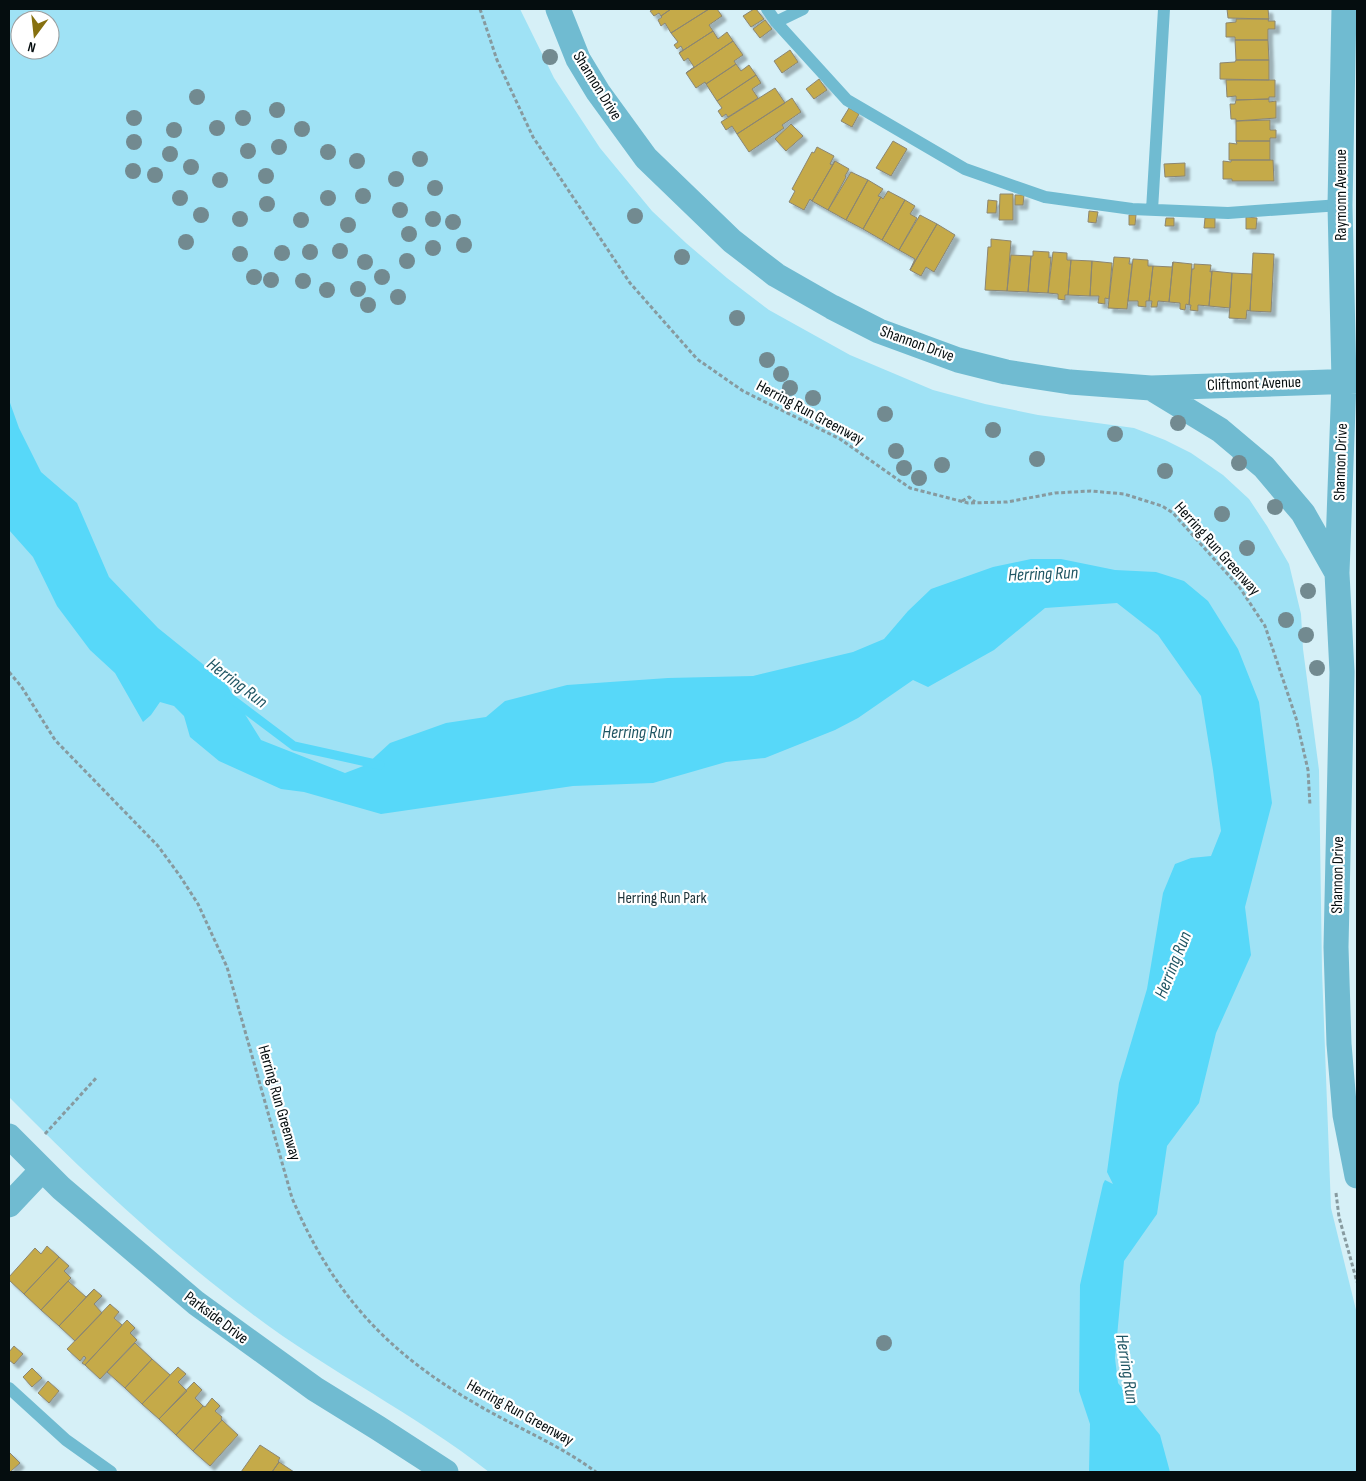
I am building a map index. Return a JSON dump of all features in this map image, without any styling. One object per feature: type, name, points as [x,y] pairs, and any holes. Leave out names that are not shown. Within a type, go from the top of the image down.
[{"type":"street","name":"Shannon Drive","points":[[558,9],[578,59],[598,92],[646,158],[732,241],[776,275],[832,308],[879,331],[958,360],[1006,372],[1070,382],[1151,388],[1220,430],[1264,467],[1303,513],[1337,573]]},
{"type":"street","name":"Raymonn Avenue","points":[[1344,9],[1340,205],[1351,381]]},
{"type":"street","name":"Shannon Drive","points":[[1351,381],[1337,573],[1342,672],[1336,947],[1338,1035],[1345,1115],[1357,1176]]},
{"type":"street","name":"Cliftmont Avenue","points":[[1151,388],[1351,381]]},
{"type":"street","name":"Parkside Drive","points":[[9,1136],[42,1170],[203,1309],[315,1389],[446,1472]]},
{"type":"street","points":[[9,1205],[42,1170]]},
{"type":"lane","points":[[767,9],[776,22],[847,100],[964,169],[1045,197],[1132,209],[1228,213],[1340,205]]},
{"type":"lane","points":[[776,22],[803,9]]},
{"type":"lane","points":[[1152,210],[1164,9]]},
{"type":"lane","points":[[9,1388],[66,1440],[111,1472]]},
{"type":"path","name":"Herring Run Greenway","points":[[480,9],[497,60],[533,137],[630,283],[697,358],[743,391],[840,439],[910,488],[976,503],[1007,502],[1055,494],[1091,491],[1124,494],[1162,506],[1173,513],[1240,588],[1265,626],[1296,718],[1308,770]]},
{"type":"path","name":"Herring Run Greenway","points":[[9,672],[21,686],[55,740],[158,846],[198,904],[227,967],[292,1198],[306,1230],[341,1289],[369,1323],[393,1347],[424,1371],[480,1406],[565,1452],[596,1472]]},
{"type":"path","points":[[43,1136],[97,1077]]},
{"type":"green space","name":"Herring Run Park","points":[[9,9],[520,9],[554,78],[600,148],[652,211],[727,278],[769,310],[850,355],[933,390],[985,404],[1038,415],[1134,428],[1165,440],[1191,453],[1223,475],[1249,499],[1289,564],[1301,614],[1303,649],[1319,770],[1322,971],[1331,1208],[1357,1314],[1357,1472],[489,1472],[431,1430],[310,1354],[251,1313],[187,1263],[126,1210],[9,1097]]},
{"type":"water","name":"Herring Run","points":[[9,400],[19,428],[41,472],[77,503],[109,577],[158,628],[225,682],[261,740],[345,773],[366,765],[390,743],[446,723],[486,717],[505,701],[567,685],[668,678],[753,676],[853,652],[884,639],[908,611],[931,589],[993,567],[1031,559],[1061,559],[1115,570],[1156,572],[1184,581],[1208,601],[1238,649],[1259,702],[1272,803],[1245,907],[1251,955],[1216,1033],[1199,1103],[1167,1146],[1157,1214],[1124,1261],[1115,1358],[1118,1383],[1160,1435],[1170,1472],[1089,1472],[1090,1424],[1079,1391],[1080,1285],[1103,1184],[1105,1180],[1113,1184],[1107,1172],[1119,1083],[1147,989],[1163,893],[1175,864],[1191,858],[1211,856],[1221,831],[1201,696],[1158,635],[1117,603],[1045,608],[994,650],[928,687],[913,680],[858,718],[835,730],[765,758],[726,762],[653,783],[573,786],[381,814],[304,792],[281,789],[219,761],[190,737],[184,716],[174,706],[160,702],[151,715],[143,722],[115,673],[90,650],[57,606],[33,557],[9,530]]},
{"type":"building","points":[[654,9],[671,9],[661,16],[659,13],[654,16],[650,11]]},
{"type":"building","points":[[671,9],[709,9],[671,33],[665,23],[661,26],[658,20]]},
{"type":"building","points":[[709,9],[717,9],[722,16],[709,25],[713,31],[679,53],[683,50],[681,46],[677,49],[674,45],[678,42],[671,33]]},
{"type":"building","points":[[754,9],[764,19],[751,27],[743,16]]},
{"type":"building","points":[[1227,9],[1268,9],[1269,19],[1228,18]]},
{"type":"building","points":[[1236,19],[1269,19],[1268,21],[1275,21],[1275,29],[1268,29],[1268,40],[1235,40],[1235,37],[1226,37],[1226,23],[1236,22]]},
{"type":"building","points":[[765,20],[772,29],[760,38],[753,29]]},
{"type":"building","points":[[713,31],[718,39],[727,32],[733,41],[686,73],[694,67],[688,58],[684,61],[679,53]]},
{"type":"building","points":[[1235,40],[1268,40],[1269,60],[1236,60]]},
{"type":"building","points":[[733,41],[743,55],[734,61],[736,64],[706,84],[705,82],[696,88],[686,73]]},
{"type":"building","points":[[790,50],[798,62],[782,73],[774,61]]},
{"type":"building","points":[[1236,60],[1269,60],[1269,80],[1220,79],[1220,63],[1235,62]]},
{"type":"building","points":[[736,64],[741,71],[749,65],[756,75],[717,101],[706,84]]},
{"type":"building","points":[[756,75],[761,83],[752,89],[758,98],[728,117],[726,114],[722,117],[718,111],[722,108],[717,101]]},
{"type":"building","points":[[819,79],[827,90],[814,99],[806,89]]},
{"type":"building","points":[[1226,80],[1275,80],[1275,97],[1269,97],[1269,99],[1236,100],[1236,96],[1227,97]]},
{"type":"building","points":[[775,88],[785,103],[737,134],[732,126],[726,130],[721,122]]},
{"type":"building","points":[[792,98],[801,112],[782,125],[784,128],[749,152],[737,134]]},
{"type":"building","points":[[1269,99],[1269,102],[1276,101],[1276,118],[1236,121],[1236,119],[1231,119],[1230,104],[1235,104],[1236,100]]},
{"type":"building","points":[[849,108],[859,114],[852,127],[841,121]]},
{"type":"building","points":[[1270,120],[1270,130],[1276,130],[1276,138],[1270,138],[1270,141],[1236,141],[1236,121]]},
{"type":"building","points":[[791,124],[803,136],[786,151],[775,139]]},
{"type":"building","points":[[893,141],[907,149],[891,176],[876,168]]},
{"type":"building","points":[[1236,141],[1270,141],[1270,160],[1229,160],[1229,143],[1237,144]]},
{"type":"building","points":[[817,147],[834,156],[830,164],[832,165],[835,161],[812,201],[810,199],[804,210],[789,202],[795,191],[792,189],[812,152],[814,153]]},
{"type":"building","points":[[1231,160],[1273,160],[1274,181],[1232,181],[1232,179],[1223,179],[1223,161],[1231,162]]},
{"type":"building","points":[[835,161],[849,169],[828,210],[812,201]]},
{"type":"building","points":[[1185,163],[1185,176],[1165,177],[1164,164]]},
{"type":"building","points":[[851,172],[868,180],[846,220],[828,210]]},
{"type":"building","points":[[868,180],[883,189],[878,196],[881,197],[863,229],[846,220]]},
{"type":"building","points":[[888,191],[905,200],[882,240],[863,229],[881,197],[883,199]]},
{"type":"building","points":[[1000,194],[1013,194],[1013,220],[999,220]]},
{"type":"building","points":[[1015,195],[1024,195],[1023,205],[1015,205]]},
{"type":"building","points":[[905,200],[915,206],[910,214],[917,218],[899,250],[882,240]]},
{"type":"building","points":[[988,200],[997,201],[996,213],[987,213]]},
{"type":"building","points":[[1089,211],[1098,212],[1096,223],[1088,222]]},
{"type":"building","points":[[920,215],[937,224],[910,270],[915,259],[899,250]]},
{"type":"building","points":[[1129,215],[1136,215],[1135,225],[1129,225]]},
{"type":"building","points":[[1246,217],[1257,218],[1256,229],[1246,229]]},
{"type":"building","points":[[1166,218],[1174,218],[1174,226],[1165,226]]},
{"type":"building","points":[[1205,218],[1215,218],[1215,228],[1204,228]]},
{"type":"building","points":[[937,224],[955,235],[934,272],[926,267],[921,276],[910,270]]},
{"type":"building","points":[[991,239],[1011,241],[1007,291],[985,290],[988,247],[991,247]]},
{"type":"building","points":[[1033,251],[1049,252],[1049,258],[1051,257],[1048,293],[1028,292]]},
{"type":"building","points":[[1053,252],[1067,253],[1067,260],[1071,260],[1068,295],[1065,295],[1065,300],[1058,299],[1058,294],[1048,293]]},
{"type":"building","points":[[1253,253],[1274,254],[1271,312],[1250,311]]},
{"type":"building","points":[[1011,255],[1031,256],[1028,292],[1007,291]]},
{"type":"building","points":[[1114,257],[1130,258],[1129,264],[1132,264],[1127,309],[1108,308]]},
{"type":"building","points":[[1133,259],[1148,260],[1148,266],[1153,266],[1149,301],[1146,301],[1146,307],[1138,306],[1138,301],[1128,301]]},
{"type":"building","points":[[1071,260],[1092,261],[1090,296],[1068,295]]},
{"type":"building","points":[[1092,261],[1112,263],[1109,299],[1105,298],[1105,304],[1098,303],[1099,296],[1090,296]]},
{"type":"building","points":[[1173,262],[1192,264],[1189,305],[1186,304],[1185,310],[1180,309],[1180,303],[1169,302]]},
{"type":"building","points":[[1173,262],[1169,302],[1158,301],[1157,307],[1151,307],[1152,301],[1149,301],[1153,266],[1172,267]]},
{"type":"building","points":[[1194,264],[1211,265],[1210,272],[1212,271],[1209,306],[1198,305],[1198,311],[1190,310],[1191,305],[1189,305]]},
{"type":"building","points":[[1212,271],[1232,273],[1230,308],[1209,306]]},
{"type":"building","points":[[1232,273],[1252,274],[1250,311],[1247,310],[1246,319],[1229,318]]},
{"type":"building","points":[[47,1246],[59,1257],[24,1294],[9,1280],[9,1277],[35,1248],[41,1254]]},
{"type":"building","points":[[59,1257],[69,1266],[64,1271],[71,1278],[41,1310],[24,1294]]},
{"type":"building","points":[[68,1281],[86,1297],[94,1289],[59,1326],[41,1310]]},
{"type":"building","points":[[94,1289],[102,1296],[94,1304],[102,1313],[75,1341],[59,1326]]},
{"type":"building","points":[[110,1304],[119,1312],[114,1318],[122,1325],[85,1365],[82,1363],[86,1358],[84,1356],[80,1361],[67,1349]]},
{"type":"building","points":[[127,1320],[135,1328],[130,1333],[137,1340],[100,1379],[85,1365]]},
{"type":"building","points":[[135,1343],[152,1359],[125,1388],[107,1372]]},
{"type":"building","points":[[14,1346],[23,1354],[14,1364],[9,1360],[9,1352]]},
{"type":"building","points":[[152,1359],[170,1375],[142,1404],[125,1388]]},
{"type":"building","points":[[178,1367],[186,1374],[178,1382],[187,1391],[159,1419],[142,1404]]},
{"type":"building","points":[[32,1368],[42,1378],[32,1387],[23,1377]]},
{"type":"building","points":[[48,1381],[59,1391],[49,1403],[38,1393]]},
{"type":"building","points":[[194,1382],[202,1390],[195,1398],[203,1406],[176,1435],[159,1419]]},
{"type":"building","points":[[212,1398],[220,1406],[215,1411],[222,1417],[222,1420],[193,1451],[176,1435]]},
{"type":"building","points":[[222,1420],[238,1435],[210,1466],[193,1451]]},
{"type":"building","points":[[260,1445],[280,1458],[272,1472],[241,1472]]},
{"type":"building","points":[[9,1452],[20,1463],[10,1472],[9,1472]]},
{"type":"building","points":[[279,1462],[294,1472],[272,1472]]},
{"type":"waterway","name":"Herring Run","points":[[229,697],[294,746],[380,765]]}]
